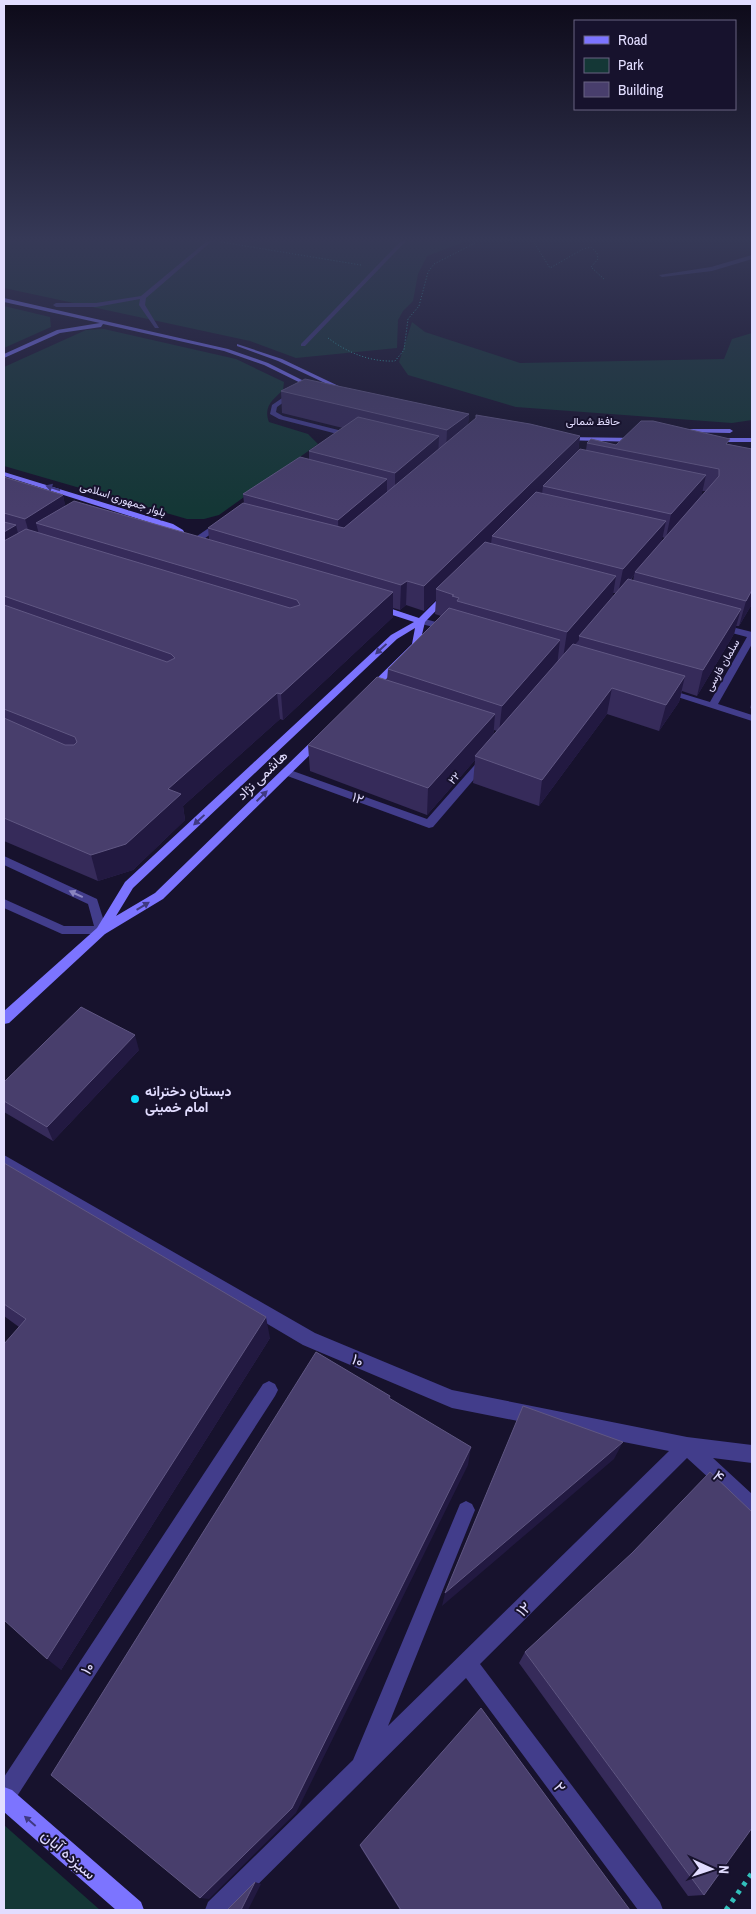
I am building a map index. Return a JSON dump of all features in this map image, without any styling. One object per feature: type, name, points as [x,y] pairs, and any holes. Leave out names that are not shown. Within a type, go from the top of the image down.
[{"type":"main road","points":[[4,356],[59,331],[65,330]]},
{"type":"main road","points":[[138,330],[247,356],[326,393]]},
{"type":"main road","points":[[173,330],[260,352],[352,393]]},
{"type":"main road","name":"حافظ شمالی","points":[[560,431],[588,431]]},
{"type":"main road","points":[[675,431],[743,431]]},
{"type":"main road","name":"حافظ شمالی","points":[[553,439],[650,440]]},
{"type":"main road","points":[[592,451],[604,439]]},
{"type":"main road","points":[[706,440],[752,440]]},
{"type":"main road","name":"بلوار جمهوری اسلامی","points":[[4,474],[170,526],[180,532],[186,540],[180,548]]},
{"type":"main road","points":[[180,548],[194,551]]},
{"type":"main road","name":"هاشمی نژاد","points":[[101,930],[130,885],[394,637],[421,621],[455,588]]},
{"type":"main road","points":[[364,604],[421,621],[416,645],[367,697]]},
{"type":"main road","name":"هاشمی نژاد","points":[[4,1019],[101,930],[159,896],[326,732]]},
{"type":"main road","name":"سیزده آبان","points":[[4,1797],[133,1910]]},
{"type":"street","points":[[304,345],[318,330]]},
{"type":"street","points":[[303,398],[290,395],[274,406],[272,413],[281,418],[361,436]]},
{"type":"street","points":[[344,439],[351,434]]},
{"type":"street","points":[[180,548],[229,518]]},
{"type":"street","points":[[421,621],[458,631]]},
{"type":"street","points":[[714,625],[752,636]]},
{"type":"street","name":"سلمان فارسی","points":[[712,706],[752,636]]},
{"type":"street","points":[[658,689],[752,718]]},
{"type":"street","name":"۲۲","points":[[429,824],[491,753]]},
{"type":"street","name":"۱۲","points":[[286,772],[429,824]]},
{"type":"street","points":[[4,860],[93,902],[101,930],[62,930],[4,903]]},
{"type":"street","name":"۱۰","points":[[4,1161],[309,1339],[452,1399],[686,1446],[752,1454]]},
{"type":"street","name":"۱۰","points":[[4,1797],[270,1390]]},
{"type":"street","name":"۱۲","points":[[216,1910],[359,1772],[686,1446]]},
{"type":"street","name":"۴","points":[[686,1446],[752,1506]]},
{"type":"street","name":"۱۲","points":[[359,1772],[466,1510]]},
{"type":"street","name":"۲","points":[[468,1664],[652,1910]]},
{"type":"path","points":[[327,337],[359,356],[374,360],[395,361],[404,350],[407,330]]},
{"type":"path","points":[[726,1910],[752,1874]]},
{"type":"green space","points":[[4,330],[44,330],[4,348]]},
{"type":"green space","points":[[85,330],[110,330],[236,359],[284,382],[283,390],[268,407],[267,416],[269,422],[308,434],[318,444],[219,515],[204,519],[187,519],[4,466],[4,367]]},
{"type":"green space","points":[[200,330],[398,330],[397,348],[296,358],[250,341]]},
{"type":"green space","points":[[409,330],[423,330],[520,363],[724,359],[732,339],[752,333],[752,420],[732,423],[516,407],[408,375],[399,362]]},
{"type":"green space","points":[[4,1825],[100,1910],[4,1910]]},
{"type":"building","points":[[305,379],[469,414],[447,430],[281,391]]},
{"type":"building","points":[[476,415],[530,424],[580,436],[424,586],[407,581],[401,585],[208,528],[243,503],[344,528],[476,418]]},
{"type":"building","points":[[358,417],[439,436],[395,473],[309,451]]},
{"type":"building","points":[[641,421],[653,421],[730,439],[726,444],[752,449],[752,590],[746,601],[635,572],[719,476],[719,469],[587,443],[591,439],[616,445]]},
{"type":"building","points":[[580,449],[706,475],[671,514],[543,486]]},
{"type":"building","points":[[300,457],[387,479],[338,520],[243,494]]},
{"type":"building","points":[[4,477],[63,495],[25,519],[4,513]]},
{"type":"building","points":[[536,492],[666,521],[623,569],[492,536]]},
{"type":"building","points":[[74,501],[393,592],[281,694],[277,693],[168,789],[181,794],[126,844],[91,855],[4,818],[4,718],[65,745],[74,745],[77,742],[75,737],[4,709],[4,605],[167,662],[175,658],[171,654],[4,596],[4,541],[26,529],[290,608],[300,605],[297,600],[36,523]]},
{"type":"building","points":[[4,522],[16,525],[4,532]]},
{"type":"building","points":[[485,542],[616,576],[567,632],[457,601],[459,598],[452,596],[454,595],[436,589]]},
{"type":"building","points":[[628,579],[741,609],[703,670],[579,636]]},
{"type":"building","points":[[449,608],[560,640],[502,706],[388,669]]},
{"type":"building","points":[[573,644],[685,676],[666,705],[612,688],[542,780],[475,756]]},
{"type":"building","points":[[377,677],[495,714],[428,788],[308,745]]},
{"type":"building","points":[[81,1007],[135,1035],[47,1127],[4,1101],[4,1082]]},
{"type":"building","points":[[4,1163],[266,1317],[47,1659],[4,1620],[4,1344],[26,1319],[4,1304]]},
{"type":"building","points":[[316,1352],[471,1447],[292,1808],[200,1898],[51,1775]]},
{"type":"building","points":[[523,1406],[623,1442],[445,1593]]},
{"type":"building","points":[[710,1472],[752,1512],[752,1828],[704,1895],[525,1652],[632,1553]]},
{"type":"building","points":[[481,1708],[630,1910],[401,1910],[360,1845]]},
{"type":"building","points":[[255,1882],[241,1910],[227,1910]]},
{"type":"place","name":"دبستان دخترانه امام خمینی","points":[[135,1099]]}]
